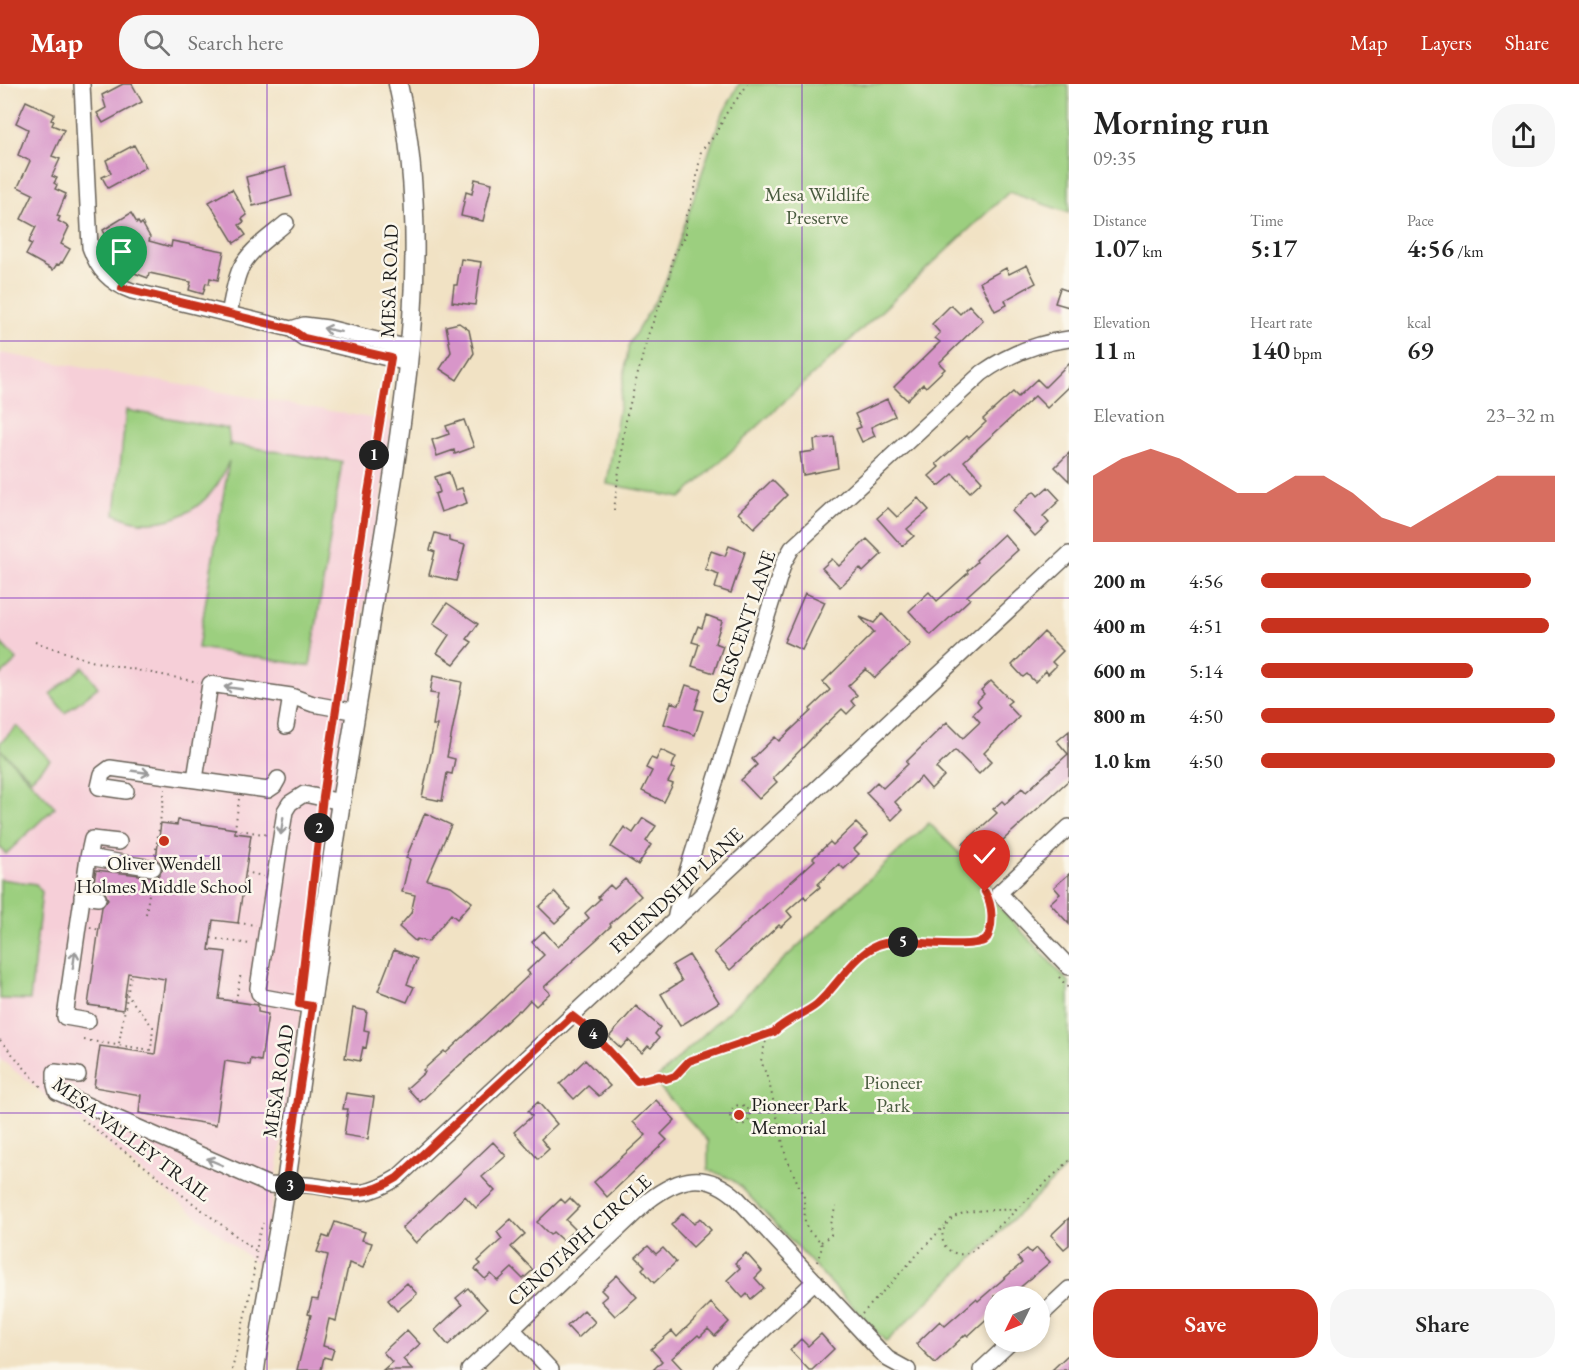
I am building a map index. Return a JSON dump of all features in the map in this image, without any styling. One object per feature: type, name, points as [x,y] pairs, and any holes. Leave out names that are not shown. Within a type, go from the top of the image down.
[{"type":"main road","name":"MESA ROAD","points":[[255,1370],[285,1186],[341,802],[357,712],[403,357],[413,317],[414,193],[411,158],[398,84]]},
{"type":"street","points":[[82,84],[90,248],[99,268],[113,283],[132,291],[291,329],[304,338],[359,343],[403,357]]},
{"type":"street","points":[[229,314],[239,271],[254,250],[286,223]]},
{"type":"street","name":"CRESCENT LANE","points":[[675,920],[681,891],[784,562],[792,548],[982,373],[1000,360],[1022,351],[1045,343],[1069,339]]},
{"type":"street","points":[[359,343],[403,357]]},
{"type":"street","name":"FRIENDSHIP LANE","points":[[78,1075],[56,1072],[57,1092],[269,1185],[306,1185],[353,1194],[364,1193],[387,1185],[1069,554]]},
{"type":"street","points":[[195,780],[210,684],[291,696],[313,704],[357,712]]},
{"type":"street","points":[[286,726],[291,696]]},
{"type":"street","points":[[126,791],[99,787],[102,774],[110,768],[268,790],[278,779]]},
{"type":"street","points":[[312,1006],[263,997],[258,987],[285,811],[290,803],[304,794],[341,802]]},
{"type":"street","points":[[1064,964],[998,900],[1069,827]]},
{"type":"street","points":[[88,1021],[66,1017],[88,857],[92,839],[119,842]]},
{"type":"street","points":[[88,857],[153,868]]},
{"type":"street","points":[[82,896],[98,898]]},
{"type":"street","name":"CENOTAPH CIRCLE","points":[[469,1370],[648,1201],[662,1190],[687,1180],[701,1179],[727,1189],[888,1359],[908,1370]]},
{"type":"street","points":[[721,1370],[815,1281]]},
{"type":"street","points":[[1050,1307],[1069,1289]]},
{"type":"street","points":[[512,1329],[551,1370]]},
{"type":"street","points":[[981,1370],[1000,1352]]},
{"type":"path","points":[[614,510],[627,415],[648,335],[669,281],[673,256],[686,236],[686,214],[691,208],[701,151],[717,133],[725,115],[748,84]]},
{"type":"path","points":[[315,866],[366,504],[403,357]]},
{"type":"path","points":[[35,642],[91,661],[210,684]]},
{"type":"path","points":[[146,914],[167,776]]},
{"type":"path","points":[[242,786],[235,829],[270,835]]},
{"type":"path","points":[[245,872],[264,876]]},
{"type":"path","points":[[816,1265],[822,1247],[821,1242],[815,1238],[805,1223],[804,1197],[786,1157],[762,1061],[765,1043],[785,1023],[817,1005],[854,963],[878,945],[896,942],[980,943],[986,940],[990,934],[990,899],[998,900]]},
{"type":"path","points":[[238,922],[257,926],[258,916]]},
{"type":"path","points":[[211,938],[264,947]]},
{"type":"path","points":[[1064,964],[1069,989]]},
{"type":"path","points":[[118,1049],[132,974]]},
{"type":"path","points":[[236,1001],[240,976],[249,979]]},
{"type":"path","points":[[84,1040],[151,1050],[154,1041],[153,1027],[127,995]]},
{"type":"path","points":[[572,1016],[589,1029],[637,1081],[659,1076],[666,1079],[675,1076],[689,1061],[774,1032]]},
{"type":"path","name":"MESA VALLEY TRAIL","points":[[0,1041],[41,1088]]},
{"type":"path","points":[[750,1111],[751,1117],[746,1124],[736,1125],[731,1119],[731,1111],[737,1105],[744,1106],[750,1111],[775,1109]]},
{"type":"path","name":"MESA VALLEY TRAIL","points":[[79,1116],[256,1251]]},
{"type":"path","points":[[946,1224],[942,1233],[942,1242],[948,1249],[958,1254],[972,1252],[1069,1161]]},
{"type":"path","points":[[821,1242],[831,1235],[830,1224],[836,1206]]},
{"type":"path","points":[[862,1314],[954,1217],[965,1213],[1016,1209]]},
{"type":"path","points":[[232,1370],[264,1221]]},
{"type":"shaded area","name":"Oliver Wendell Holmes Middle School","points":[[0,353],[393,422],[262,1268],[0,1059]]},
{"type":"green space","name":"Mesa Wildlife Preserve","points":[[739,84],[1067,84],[1069,90],[1069,213],[1009,192],[681,498],[607,484],[629,344],[664,286],[720,119]]},
{"type":"green space","points":[[126,410],[228,429],[230,446],[231,444],[342,462],[310,666],[198,648],[229,461],[214,489],[194,508],[182,515],[169,520],[142,522],[115,514]]},
{"type":"green space","points":[[0,642],[17,660],[0,676]]},
{"type":"green space","points":[[83,667],[98,687],[65,713],[50,694]]},
{"type":"green space","points":[[17,726],[50,760],[31,779],[1,750],[55,807],[6,854],[0,848],[0,743]]},
{"type":"green space","name":"Pioneer Park","points":[[929,823],[991,885],[987,889],[987,894],[1069,982],[1069,1165],[886,1342],[739,1185],[727,1177],[708,1170],[708,1141],[654,1081]]},
{"type":"green space","points":[[0,879],[36,884],[42,892],[30,1000],[0,999]]},
{"type":"building","points":[[123,84],[132,84],[142,102],[103,123],[97,113],[106,108],[102,95]]},
{"type":"building","points":[[26,101],[54,114],[51,120],[54,121],[52,125],[64,130],[52,156],[60,159],[52,176],[57,178],[54,183],[57,185],[55,189],[66,194],[57,216],[60,217],[58,221],[69,227],[61,244],[70,249],[62,263],[57,264],[53,270],[26,255],[32,244],[29,243],[36,227],[21,219],[33,194],[18,187],[30,161],[18,155],[28,129],[16,123]]},
{"type":"building","points":[[134,145],[146,167],[108,188],[102,177],[111,173],[106,160]]},
{"type":"building","points":[[285,167],[292,196],[253,206],[246,177]]},
{"type":"building","points":[[475,179],[492,183],[483,221],[461,216],[466,192],[472,194]]},
{"type":"building","points":[[232,189],[247,215],[242,219],[244,222],[239,225],[246,235],[234,243],[209,202]]},
{"type":"building","points":[[131,213],[137,223],[140,225],[142,223],[150,237],[149,241],[171,247],[172,241],[224,251],[218,280],[210,278],[203,294],[189,290],[191,282],[149,273],[148,278],[126,270],[134,242],[113,254],[106,242],[108,240],[103,230]]},
{"type":"building","points":[[461,259],[481,262],[475,305],[452,302]]},
{"type":"building","points":[[1027,265],[1036,283],[1005,300],[1007,305],[995,311],[980,282],[1006,268],[1009,274]]},
{"type":"building","points":[[1060,288],[1069,291],[1069,307],[1055,303]]},
{"type":"building","points":[[951,305],[960,314],[969,305],[983,320],[939,363],[945,369],[926,387],[923,384],[907,400],[894,387],[940,342],[935,338],[940,333],[932,324]]},
{"type":"building","points":[[459,323],[469,330],[474,353],[457,380],[440,369],[451,352],[446,326]]},
{"type":"building","points":[[1069,363],[1069,387],[1047,408],[1035,396],[964,461],[982,481],[970,492],[953,474],[939,486],[929,476],[939,467],[936,464],[967,436],[969,438],[986,422],[983,419],[1013,392],[1018,397],[1037,379],[1045,387]]},
{"type":"building","points":[[887,399],[895,416],[871,427],[875,436],[862,442],[856,429],[861,427],[855,414]]},
{"type":"building","points":[[464,420],[474,447],[455,454],[454,450],[437,456],[432,440],[449,434],[446,426]]},
{"type":"building","points":[[834,437],[838,468],[803,475],[800,453],[815,451],[814,440]]},
{"type":"building","points":[[1069,453],[1069,481],[1055,467]]},
{"type":"building","points":[[449,472],[455,490],[462,488],[467,503],[441,512],[435,494],[440,492],[435,477]]},
{"type":"building","points":[[772,480],[787,495],[754,528],[738,513]]},
{"type":"building","points":[[1048,487],[1060,500],[1043,516],[1049,523],[1035,536],[1012,511],[1034,491],[1038,496]]},
{"type":"building","points":[[918,498],[929,510],[907,529],[914,536],[902,546],[877,518],[888,508],[897,517]]},
{"type":"building","points":[[435,533],[449,537],[449,541],[465,545],[456,581],[429,575],[435,552],[430,550]]},
{"type":"building","points":[[1004,534],[1018,550],[967,596],[970,599],[931,635],[909,611],[929,592],[937,601],[968,573],[967,571],[977,562],[976,560]]},
{"type":"building","points":[[867,539],[882,554],[863,572],[860,568],[840,587],[822,568],[832,559],[839,566]]},
{"type":"building","points":[[729,546],[745,552],[731,593],[715,588],[719,574],[705,569],[711,551],[725,556]]},
{"type":"building","points":[[805,593],[825,602],[802,650],[784,642]]},
{"type":"building","points":[[447,603],[478,624],[467,639],[472,642],[454,664],[437,653],[449,635],[433,624]]},
{"type":"building","points":[[882,614],[910,644],[875,678],[866,669],[848,686],[857,695],[851,701],[855,706],[847,714],[842,709],[814,736],[773,778],[777,782],[759,799],[741,780],[757,765],[752,759],[775,737],[779,741],[830,690],[823,682],[874,632],[860,617],[874,623]]},
{"type":"building","points":[[706,615],[722,621],[715,643],[723,646],[714,673],[692,666],[699,644],[692,642],[698,626],[702,628]]},
{"type":"building","points":[[1044,632],[1063,651],[1052,662],[1056,666],[1048,674],[1046,671],[1035,682],[1027,674],[1023,677],[1012,665]]},
{"type":"building","points":[[433,676],[462,682],[447,757],[455,759],[452,774],[447,773],[442,801],[422,797],[437,725],[433,725],[438,694],[430,693]]},
{"type":"building","points":[[991,681],[1011,701],[1007,704],[1019,717],[984,753],[992,761],[979,774],[955,750],[936,768],[944,776],[931,789],[921,777],[895,802],[902,810],[892,820],[866,793],[877,782],[883,788],[947,722],[963,738],[980,722],[973,714],[981,706],[977,701],[984,694],[981,690]]},
{"type":"building","points":[[686,685],[701,690],[695,709],[703,711],[695,735],[664,724],[671,702],[679,705]]},
{"type":"building","points":[[1069,731],[1069,780],[979,862],[963,844],[997,813],[993,809],[1002,801],[1005,804],[1022,788],[1026,792],[1068,754],[1057,741]]},
{"type":"building","points":[[661,750],[676,757],[671,768],[675,769],[668,782],[673,784],[664,802],[642,791],[652,771],[646,768],[651,758],[656,760]]},
{"type":"building","points":[[425,813],[451,825],[427,880],[451,886],[472,902],[457,919],[451,914],[428,942],[417,939],[415,941],[399,927],[411,913],[415,895],[402,892],[410,859],[406,858]]},
{"type":"building","points":[[643,818],[656,826],[646,841],[651,845],[638,865],[611,847],[624,827],[633,833]]},
{"type":"building","points":[[178,820],[235,829],[235,833],[251,835],[238,923],[213,920],[209,950],[226,952],[219,999],[258,1005],[258,1012],[268,1014],[261,1061],[251,1059],[250,1065],[225,1061],[216,1125],[139,1113],[141,1095],[94,1087],[100,1046],[155,1054],[165,979],[128,973],[123,1010],[88,1005],[102,907],[108,899],[104,891],[93,888],[96,870],[157,877],[163,869],[162,864],[156,859],[161,823],[177,825]]},
{"type":"building","points":[[856,823],[868,835],[854,849],[859,854],[844,869],[839,864],[818,884],[820,887],[806,899],[804,896],[787,911],[792,917],[781,927],[779,925],[730,970],[714,952],[815,860],[813,858],[830,842],[833,845]]},
{"type":"building","points":[[1069,874],[1069,924],[1050,903],[1060,894],[1054,887]]},
{"type":"building","points":[[625,879],[641,896],[544,987],[550,993],[536,1006],[530,1000],[420,1102],[407,1088],[425,1072],[423,1070],[444,1051],[446,1053],[530,974],[527,971],[544,955],[532,942],[544,931],[558,947],[589,918],[585,913],[600,899],[598,897],[610,885],[614,889]]},
{"type":"building","points":[[555,892],[570,909],[555,923],[539,907]]},
{"type":"building","points":[[394,950],[417,959],[407,984],[414,987],[407,1002],[378,991]]},
{"type":"building","points":[[689,955],[719,1002],[680,1026],[661,994],[682,981],[672,965]]},
{"type":"building","points":[[636,1006],[660,1027],[655,1034],[659,1038],[651,1048],[648,1046],[642,1053],[628,1040],[621,1048],[609,1037]]},
{"type":"building","points":[[353,1008],[367,1011],[364,1030],[369,1031],[366,1048],[363,1047],[360,1061],[345,1058]]},
{"type":"building","points":[[585,1060],[610,1086],[599,1096],[588,1086],[574,1099],[560,1084]]},
{"type":"building","points":[[346,1093],[374,1097],[368,1139],[344,1135],[348,1109],[343,1109]]},
{"type":"building","points":[[656,1100],[675,1120],[661,1134],[667,1140],[607,1197],[594,1182],[646,1135],[633,1122]]},
{"type":"building","points":[[538,1102],[557,1124],[541,1139],[549,1149],[538,1159],[514,1132],[532,1116],[528,1111]]},
{"type":"building","points":[[493,1142],[506,1156],[482,1177],[495,1191],[476,1208],[465,1196],[416,1243],[402,1228]]},
{"type":"building","points":[[570,1198],[579,1207],[566,1220],[575,1229],[563,1241],[553,1232],[550,1235],[537,1222],[561,1199],[565,1203]]},
{"type":"building","points":[[683,1213],[694,1224],[700,1218],[711,1230],[693,1247],[671,1225]]},
{"type":"building","points":[[1069,1218],[1069,1245],[1064,1249],[1051,1235]]},
{"type":"building","points":[[511,1219],[525,1234],[511,1247],[533,1270],[523,1279],[512,1268],[498,1281],[491,1274],[485,1279],[475,1269],[481,1264],[478,1261],[502,1239],[497,1232]]},
{"type":"building","points":[[335,1222],[365,1232],[362,1240],[372,1243],[363,1268],[349,1263],[336,1321],[329,1319],[323,1346],[334,1349],[331,1359],[324,1357],[321,1370],[297,1370],[311,1315],[308,1314],[312,1299],[318,1300],[328,1255],[317,1252],[323,1236],[329,1238]]},
{"type":"building","points":[[648,1246],[656,1254],[663,1248],[676,1262],[654,1283],[642,1269],[645,1266],[636,1257]]},
{"type":"building","points":[[1037,1248],[1050,1262],[1022,1286],[995,1286],[1022,1263],[1017,1257],[1027,1249],[1031,1253]]},
{"type":"building","points":[[746,1253],[762,1271],[755,1278],[764,1288],[751,1299],[747,1294],[743,1298],[727,1280],[740,1268],[735,1263]]},
{"type":"building","points":[[617,1275],[637,1297],[615,1316],[601,1301],[607,1296],[601,1290]]},
{"type":"building","points":[[407,1283],[417,1294],[397,1311],[388,1300]]},
{"type":"building","points":[[468,1288],[487,1309],[448,1345],[435,1330],[462,1305],[456,1298]]},
{"type":"building","points":[[984,1296],[984,1321],[968,1336],[966,1334],[935,1363],[916,1344],[940,1321],[945,1326],[976,1299],[978,1301]]},
{"type":"building","points":[[711,1303],[729,1322],[715,1336],[708,1329],[700,1337],[698,1335],[672,1358],[683,1370],[653,1370],[662,1361],[651,1349],[672,1331],[677,1337]]},
{"type":"building","points":[[584,1310],[595,1322],[578,1338],[567,1326]]},
{"type":"building","points":[[407,1330],[420,1344],[403,1359],[413,1370],[383,1370],[392,1362],[383,1352]]},
{"type":"building","points":[[821,1334],[834,1349],[812,1370],[809,1370],[790,1350],[801,1339],[808,1346]]},
{"type":"building","points":[[1069,1354],[1069,1370],[1052,1370]]},
{"type":"place","name":"Oliver Wendell Holmes Middle School","points":[[164,841]]},
{"type":"place","name":"Pioneer Park Memorial","points":[[739,1115]]},
{"type":"route","points":[[122,288],[291,329],[304,338],[391,358],[368,493],[323,797],[299,1004],[312,1006],[285,1186],[306,1185],[353,1194],[376,1190],[387,1185],[572,1016],[589,1029],[637,1081],[659,1076],[666,1079],[675,1076],[689,1061],[774,1032],[817,1005],[854,963],[878,945],[896,942],[974,944],[986,940],[991,926],[990,899],[985,892]]}]
